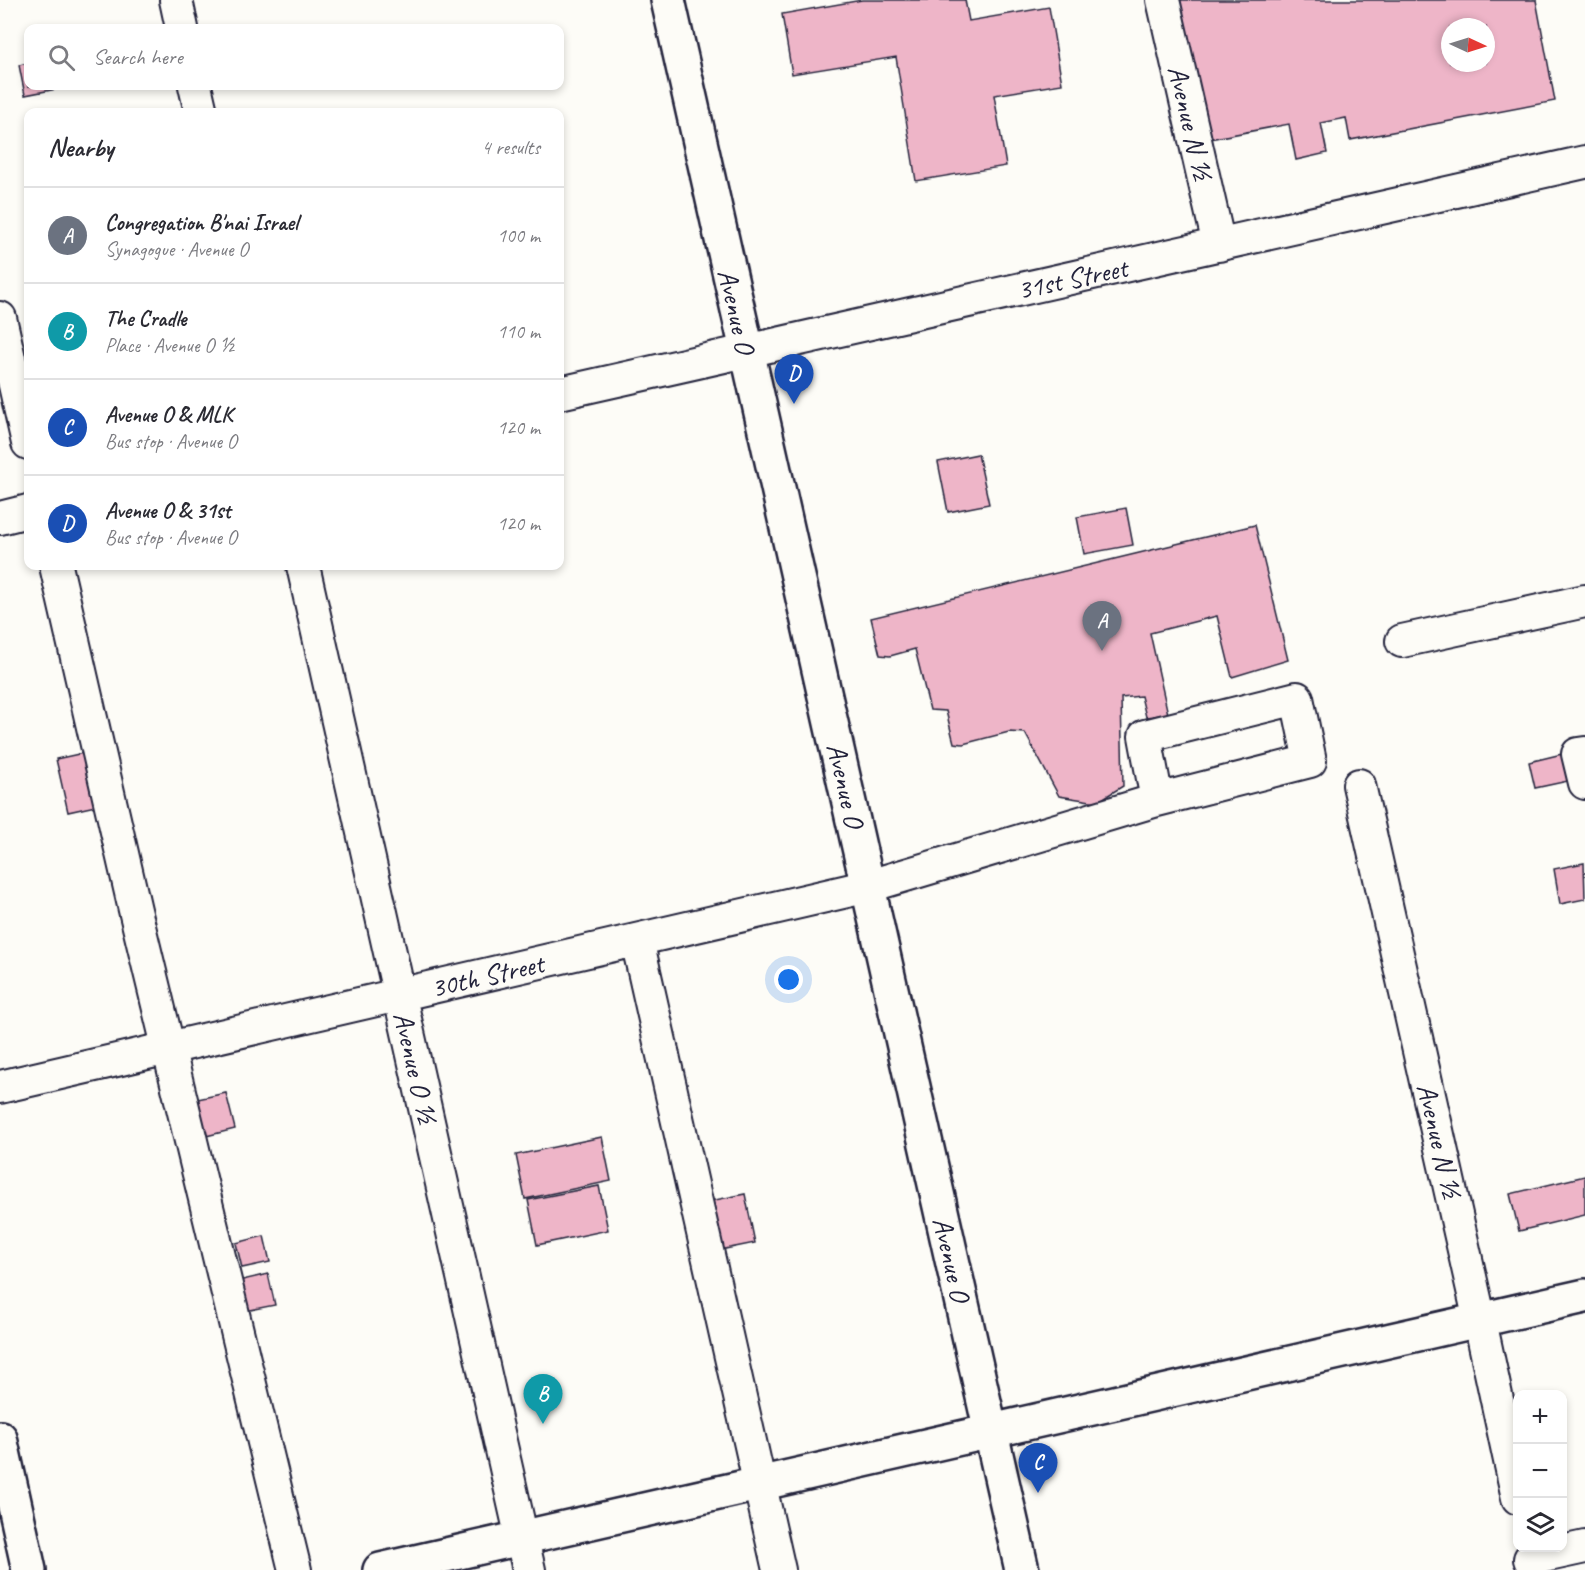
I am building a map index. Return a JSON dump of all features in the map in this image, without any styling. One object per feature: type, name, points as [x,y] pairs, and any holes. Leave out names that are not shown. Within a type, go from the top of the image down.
[{"type":"main road","name":"Avenue O","points":[[668,0],[1022,1570]]},
{"type":"main road","points":[[380,1570],[1585,1296]]},
{"type":"main road","points":[[0,1438],[29,1570]]},
{"type":"street","points":[[176,0],[181,24]]},
{"type":"street","name":"Avenue N ½","points":[[1163,0],[1219,245]]},
{"type":"street","points":[[196,90],[200,108]]},
{"type":"street","name":"31st Street","points":[[564,392],[1585,162]]},
{"type":"street","points":[[0,318],[24,425]]},
{"type":"street","points":[[0,518],[24,513]]},
{"type":"street","points":[[57,570],[169,1049],[295,1570]]},
{"type":"street","name":"Avenue O ½","points":[[304,570],[529,1570]]},
{"type":"street","points":[[1402,641],[1585,601]]},
{"type":"street","name":"30th Street","points":[[0,1087],[869,886],[1157,800],[1310,761],[1297,698],[1145,736],[1157,800]]},
{"type":"street","name":"Avenue N ½","points":[[1359,785],[1513,1475]]},
{"type":"street","points":[[637,940],[779,1570]]},
{"type":"street","points":[[1530,1559],[1585,1547]]},
{"type":"building","points":[[862,0],[965,0],[969,21],[1049,7],[1062,84],[994,95],[1006,166],[916,181],[896,57],[792,74],[782,14]]},
{"type":"building","points":[[1178,0],[1536,0],[1555,101],[1350,140],[1346,118],[1321,123],[1327,153],[1296,160],[1289,124],[1204,140]]},
{"type":"building","points":[[24,64],[24,90],[19,65]]},
{"type":"building","points":[[24,90],[51,90],[25,95]]},
{"type":"building","points":[[978,454],[989,504],[948,512],[938,462]]},
{"type":"building","points":[[1126,508],[1133,545],[1084,554],[1077,517]]},
{"type":"building","points":[[1255,525],[1288,660],[1232,677],[1217,616],[1150,633],[1168,714],[1146,717],[1141,696],[1121,698],[1123,786],[1097,802],[1059,796],[1025,733],[1009,732],[963,744],[954,743],[946,711],[930,710],[915,649],[890,656],[880,655],[871,618]]},
{"type":"building","points":[[88,752],[100,805],[68,812],[56,759]]},
{"type":"building","points":[[1562,754],[1568,781],[1535,788],[1529,762]]},
{"type":"building","points":[[1584,863],[1585,899],[1560,904],[1554,869]]},
{"type":"building","points":[[226,1093],[235,1129],[202,1137],[193,1100]]},
{"type":"building","points":[[602,1137],[611,1181],[525,1199],[516,1155]]},
{"type":"building","points":[[1585,1176],[1585,1215],[1519,1231],[1510,1194]]},
{"type":"building","points":[[599,1186],[608,1230],[537,1245],[528,1200]]},
{"type":"building","points":[[745,1194],[755,1243],[720,1250],[710,1201]]},
{"type":"building","points":[[264,1236],[270,1262],[242,1268],[236,1243]]},
{"type":"building","points":[[268,1274],[275,1305],[240,1312],[234,1282]]},
{"type":"place","name":"Avenue O & 31st","points":[[794,404]]},
{"type":"place","name":"Congregation B'nai Israel","points":[[1102,651]]},
{"type":"place","name":"The Cradle","points":[[543,1424]]},
{"type":"place","name":"Avenue O & MLK","points":[[1038,1493]]}]
